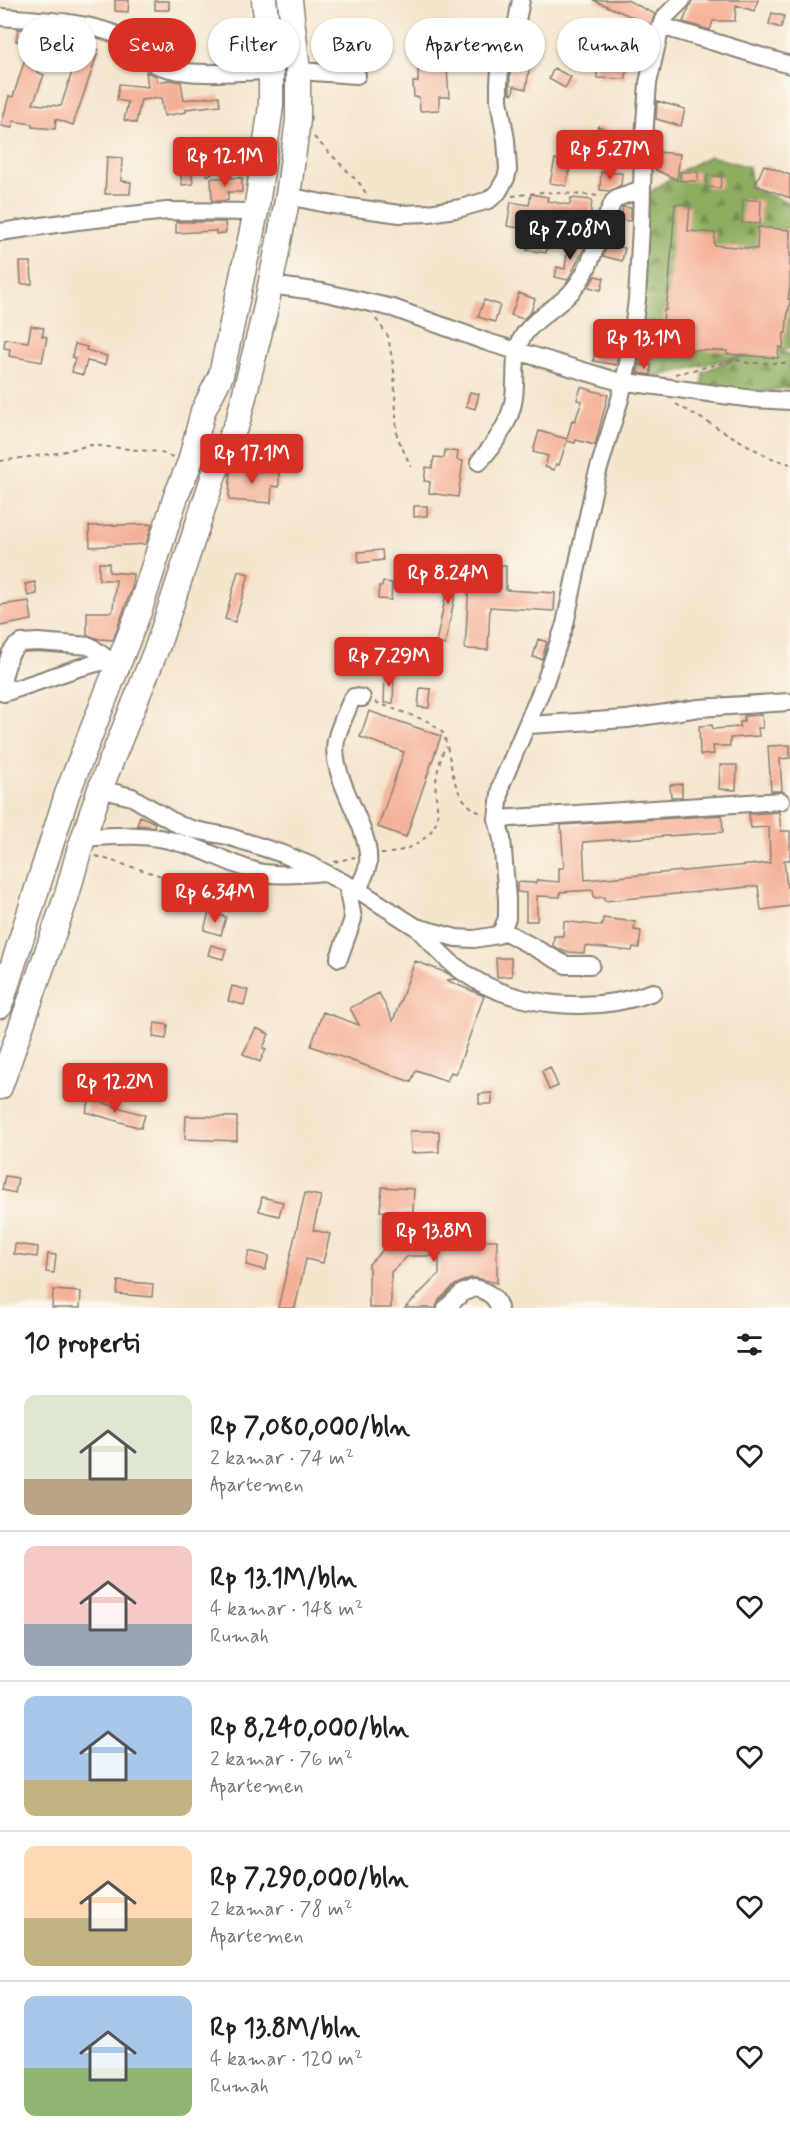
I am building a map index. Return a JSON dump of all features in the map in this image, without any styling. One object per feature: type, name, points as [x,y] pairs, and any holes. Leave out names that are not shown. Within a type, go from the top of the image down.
[{"type":"highway","points":[[264,0],[266,18]]},
{"type":"highway","points":[[290,0],[292,18]]},
{"type":"highway","points":[[0,1006],[67,794],[115,658],[144,597],[176,496],[190,462],[203,411],[221,375],[256,212],[271,106],[271,72]]},
{"type":"highway","points":[[0,1088],[8,1043],[23,1018],[67,895],[100,789],[158,645],[215,472],[238,421],[288,196],[298,120],[298,72]]},
{"type":"highway","points":[[144,597],[171,608]]},
{"type":"street","points":[[288,196],[400,214],[429,213],[461,208],[489,200],[498,192],[508,170],[499,84],[500,70],[517,21],[520,0]]},
{"type":"street","points":[[416,927],[456,938],[474,939],[498,935],[507,918],[502,839],[497,819],[501,785],[528,724],[566,624],[596,478],[620,399],[629,359],[637,300],[647,93],[661,26],[666,16],[682,0]]},
{"type":"street","points":[[0,17],[53,21],[104,30],[124,38],[141,55],[171,70],[201,73],[236,72]]},
{"type":"street","points":[[661,26],[790,65]]},
{"type":"street","points":[[299,71],[357,75]]},
{"type":"street","points":[[479,462],[505,425],[513,406],[517,350],[524,335],[532,325],[564,301],[575,287],[589,265],[613,202],[619,197],[642,189]]},
{"type":"street","points":[[0,232],[167,211],[256,212]]},
{"type":"street","points":[[270,285],[362,300],[393,308],[487,342],[623,383],[753,399],[790,401]]},
{"type":"street","points":[[21,643],[90,646],[115,658],[78,668],[6,693],[3,677],[10,654],[21,643]]},
{"type":"street","points":[[339,958],[353,919],[353,887],[368,864],[365,839],[351,807],[338,765],[336,741],[351,701],[354,698],[362,698]]},
{"type":"street","points":[[528,724],[627,719],[699,708],[788,702]]},
{"type":"street","points":[[100,789],[132,797],[179,825],[227,836],[283,854],[319,869],[353,887],[416,927],[453,965],[472,978],[503,992],[542,1003],[576,1005],[642,996],[653,992]]},
{"type":"street","points":[[497,819],[781,801]]},
{"type":"street","points":[[81,845],[131,834],[185,844],[260,872],[301,874],[319,869]]},
{"type":"street","points":[[502,930],[566,964],[591,964]]},
{"type":"street","points":[[446,1308],[462,1293],[474,1288],[488,1293],[497,1302],[499,1308]]},
{"type":"path","points":[[298,120],[360,184],[378,210]]},
{"type":"path","points":[[489,200],[543,192],[619,197]]},
{"type":"path","points":[[362,300],[388,336],[394,371],[397,436],[411,467]]},
{"type":"path","points":[[668,375],[737,360],[748,363],[790,363]]},
{"type":"path","points":[[672,402],[768,457],[790,464]]},
{"type":"path","points":[[0,461],[57,453],[90,445],[158,452],[190,462]]},
{"type":"path","points":[[362,698],[430,722],[443,733],[452,775],[459,793],[476,811],[497,819]]},
{"type":"path","points":[[319,869],[367,854],[399,852],[416,844],[433,828],[437,817],[435,783],[445,746]]},
{"type":"path","points":[[81,845],[212,891]]},
{"type":"green space","points":[[710,156],[749,167],[752,188],[790,203],[790,349],[778,350],[790,355],[790,387],[766,392],[702,389],[703,372],[730,360],[773,351],[763,350],[636,382],[626,380],[649,193],[681,171]]},
{"type":"building","points":[[115,0],[129,0],[128,12],[115,11]]},
{"type":"building","points":[[593,0],[627,0],[655,14],[654,18],[635,18]]},
{"type":"building","points":[[692,0],[758,0],[754,11],[736,5],[735,21],[713,21],[710,30],[683,22]]},
{"type":"building","points":[[155,1],[169,1],[169,10],[155,10]]},
{"type":"building","points":[[772,13],[784,16],[781,28],[769,24]]},
{"type":"building","points":[[554,68],[557,72],[571,77],[565,88],[549,79]]},
{"type":"building","points":[[21,72],[37,72],[44,75],[33,104],[61,106],[72,72],[91,72],[73,125],[56,119],[55,129],[32,127],[32,124],[13,121],[12,128],[1,126],[9,96],[13,97]]},
{"type":"building","points":[[146,72],[156,76],[157,82],[169,80],[181,82],[184,100],[219,96],[220,105],[186,109],[186,112],[164,116],[161,98],[141,100],[136,123],[124,120],[128,102],[117,100],[119,84],[148,87]]},
{"type":"building","points":[[418,72],[447,72],[449,97],[439,97],[439,110],[420,111],[419,97],[414,97],[413,82],[418,82]]},
{"type":"building","points":[[510,72],[529,72],[526,89],[514,86],[513,94],[510,93]]},
{"type":"building","points":[[597,72],[626,72],[626,79],[597,78]]},
{"type":"building","points":[[657,101],[685,109],[681,126],[656,119]]},
{"type":"building","points":[[598,126],[633,143],[632,159],[610,149],[608,162],[593,160],[596,142],[591,140]]},
{"type":"building","points":[[206,150],[219,167],[208,176],[195,159]]},
{"type":"building","points":[[657,152],[680,154],[677,180],[656,170]]},
{"type":"building","points":[[107,157],[122,158],[121,181],[131,182],[130,194],[105,194]]},
{"type":"building","points":[[190,158],[193,184],[182,185],[179,159]]},
{"type":"building","points":[[555,159],[571,163],[566,186],[550,183]]},
{"type":"building","points":[[764,165],[790,175],[790,198],[755,185]]},
{"type":"building","points":[[601,172],[622,173],[621,185],[610,191],[600,190]]},
{"type":"building","points":[[680,172],[698,172],[698,181],[680,181]]},
{"type":"building","points":[[707,175],[722,177],[720,188],[706,187]]},
{"type":"building","points":[[211,178],[242,178],[242,192],[228,192],[228,200],[212,201]]},
{"type":"building","points":[[531,194],[548,197],[547,201],[570,205],[571,198],[592,200],[590,218],[555,214],[546,253],[527,250],[529,236],[524,235],[525,229],[507,226],[511,202],[529,205]]},
{"type":"building","points":[[743,200],[761,200],[760,224],[742,223]]},
{"type":"building","points":[[675,204],[690,205],[688,231],[715,233],[714,245],[757,249],[758,227],[790,230],[789,310],[783,348],[779,347],[778,358],[727,354],[727,351],[687,350],[687,347],[660,345],[660,350],[646,349],[647,335],[662,336],[669,285]]},
{"type":"building","points":[[623,207],[631,208],[631,221],[621,220]]},
{"type":"building","points":[[176,222],[225,222],[226,231],[216,234],[216,231],[176,233]]},
{"type":"building","points":[[568,244],[585,246],[568,280],[555,277],[557,267],[565,269]]},
{"type":"building","points":[[608,244],[625,248],[622,261],[603,256]]},
{"type":"building","points":[[20,262],[31,262],[32,284],[21,284]]},
{"type":"building","points":[[595,276],[604,278],[601,290],[589,287]]},
{"type":"building","points":[[519,293],[535,299],[531,312],[523,319],[511,315]]},
{"type":"building","points":[[484,300],[500,305],[495,322],[478,317]]},
{"type":"building","points":[[31,326],[44,328],[42,336],[47,337],[42,362],[9,356],[10,349],[4,348],[5,339],[28,342]]},
{"type":"building","points":[[598,337],[621,341],[616,365],[593,361]]},
{"type":"building","points":[[75,344],[107,356],[105,365],[87,361],[83,375],[72,372]]},
{"type":"building","points":[[638,365],[651,365],[651,375],[637,373]]},
{"type":"building","points":[[581,387],[608,395],[595,445],[576,440],[575,443],[567,441],[559,465],[556,464],[554,470],[545,467],[548,456],[533,452],[539,431],[567,439],[572,420],[575,421],[582,401],[577,400]]},
{"type":"building","points":[[470,392],[479,394],[475,409],[466,406]]},
{"type":"building","points":[[445,450],[458,452],[457,460],[463,461],[458,497],[429,493],[430,482],[424,481],[426,467],[432,468],[434,457],[444,458]]},
{"type":"building","points":[[234,465],[248,466],[247,471],[279,472],[279,487],[272,486],[271,503],[229,500],[230,473]]},
{"type":"building","points":[[414,506],[427,506],[427,516],[414,517]]},
{"type":"building","points":[[152,524],[146,544],[90,547],[89,526]]},
{"type":"building","points":[[382,550],[383,560],[359,563],[358,552]]},
{"type":"building","points":[[99,563],[109,563],[109,572],[133,574],[132,588],[113,640],[87,635],[87,612],[112,612],[113,609],[116,580],[99,580]]},
{"type":"building","points":[[452,565],[461,566],[445,645],[436,643]]},
{"type":"building","points":[[470,566],[494,568],[494,566],[506,566],[506,590],[555,593],[554,611],[490,607],[488,650],[465,649]]},
{"type":"building","points":[[238,571],[249,574],[235,622],[225,619]]},
{"type":"building","points":[[35,582],[37,594],[28,596],[25,584]]},
{"type":"building","points":[[383,582],[392,583],[391,600],[378,599],[379,586],[382,586]]},
{"type":"building","points":[[29,601],[32,620],[0,626],[0,605]]},
{"type":"building","points":[[538,639],[547,642],[542,659],[533,657]]},
{"type":"building","points":[[385,672],[394,672],[393,703],[384,703]]},
{"type":"building","points":[[420,688],[431,689],[429,708],[418,707]]},
{"type":"building","points":[[369,711],[441,736],[406,837],[378,827],[404,752],[360,737]]},
{"type":"building","points":[[762,715],[763,728],[758,728],[759,736],[730,738],[730,746],[713,746],[714,754],[700,755],[699,726],[712,725],[713,729],[740,727],[740,722],[744,722],[744,716]]},
{"type":"building","points":[[790,745],[790,758],[780,759],[782,791],[771,791],[768,746]]},
{"type":"building","points":[[720,765],[737,765],[736,790],[719,789]]},
{"type":"building","points":[[682,784],[682,797],[671,797],[670,785]]},
{"type":"building","points":[[779,812],[781,831],[790,831],[790,860],[784,860],[787,887],[790,887],[790,906],[761,910],[758,886],[605,901],[604,897],[594,898],[593,890],[560,892],[560,897],[537,896],[537,921],[526,921],[526,893],[517,892],[517,882],[536,883],[537,880],[559,882],[559,868],[564,868],[561,825],[722,815],[723,832],[583,842],[585,880],[770,863],[769,827],[751,828],[749,814]]},
{"type":"building","points":[[140,816],[155,823],[154,827],[137,825]]},
{"type":"building","points":[[209,912],[226,917],[221,935],[204,930]]},
{"type":"building","points":[[603,918],[635,922],[634,930],[641,931],[639,948],[633,947],[632,951],[585,946],[584,953],[566,952],[553,946],[554,936],[563,936],[564,921],[602,926]]},
{"type":"building","points":[[211,945],[226,949],[223,959],[208,955]]},
{"type":"building","points":[[496,958],[511,958],[512,976],[497,977]]},
{"type":"building","points":[[415,961],[447,973],[456,979],[446,980],[484,996],[456,1074],[451,1072],[447,1081],[416,1070],[411,1082],[311,1046],[323,1012],[359,1025],[350,1008],[379,993],[393,1021]]},
{"type":"building","points":[[232,986],[248,990],[244,1005],[228,1001]]},
{"type":"building","points":[[155,1023],[168,1025],[166,1039],[153,1037]]},
{"type":"building","points":[[256,1028],[269,1034],[260,1062],[243,1054]]},
{"type":"building","points":[[550,1067],[558,1086],[549,1090],[542,1071]]},
{"type":"building","points":[[492,1093],[492,1104],[479,1104],[479,1094]]},
{"type":"building","points":[[90,1099],[145,1115],[141,1128],[86,1112]]},
{"type":"building","points":[[186,1116],[237,1117],[237,1141],[185,1139]]},
{"type":"building","points":[[410,1131],[439,1131],[439,1152],[411,1153]]},
{"type":"building","points":[[5,1176],[18,1178],[15,1193],[2,1190]]},
{"type":"building","points":[[382,1187],[414,1189],[413,1212],[380,1211]]},
{"type":"building","points":[[305,1193],[321,1196],[313,1230],[330,1234],[323,1263],[306,1259],[295,1308],[278,1308]]},
{"type":"building","points":[[262,1197],[283,1202],[279,1216],[259,1211]]},
{"type":"building","points":[[439,1216],[463,1216],[463,1240],[497,1240],[497,1283],[470,1278],[455,1285],[439,1300],[436,1308],[405,1308],[439,1274],[439,1256],[408,1256],[391,1272],[391,1308],[369,1308],[369,1264],[397,1236],[439,1236]]},
{"type":"building","points":[[15,1244],[38,1247],[37,1257],[14,1254]]},
{"type":"building","points":[[249,1251],[269,1256],[265,1270],[246,1265]]},
{"type":"building","points":[[48,1254],[56,1255],[54,1273],[46,1272]]},
{"type":"building","points":[[118,1281],[153,1284],[152,1297],[117,1294]]},
{"type":"building","points":[[53,1290],[81,1292],[80,1308],[52,1308]]}]
